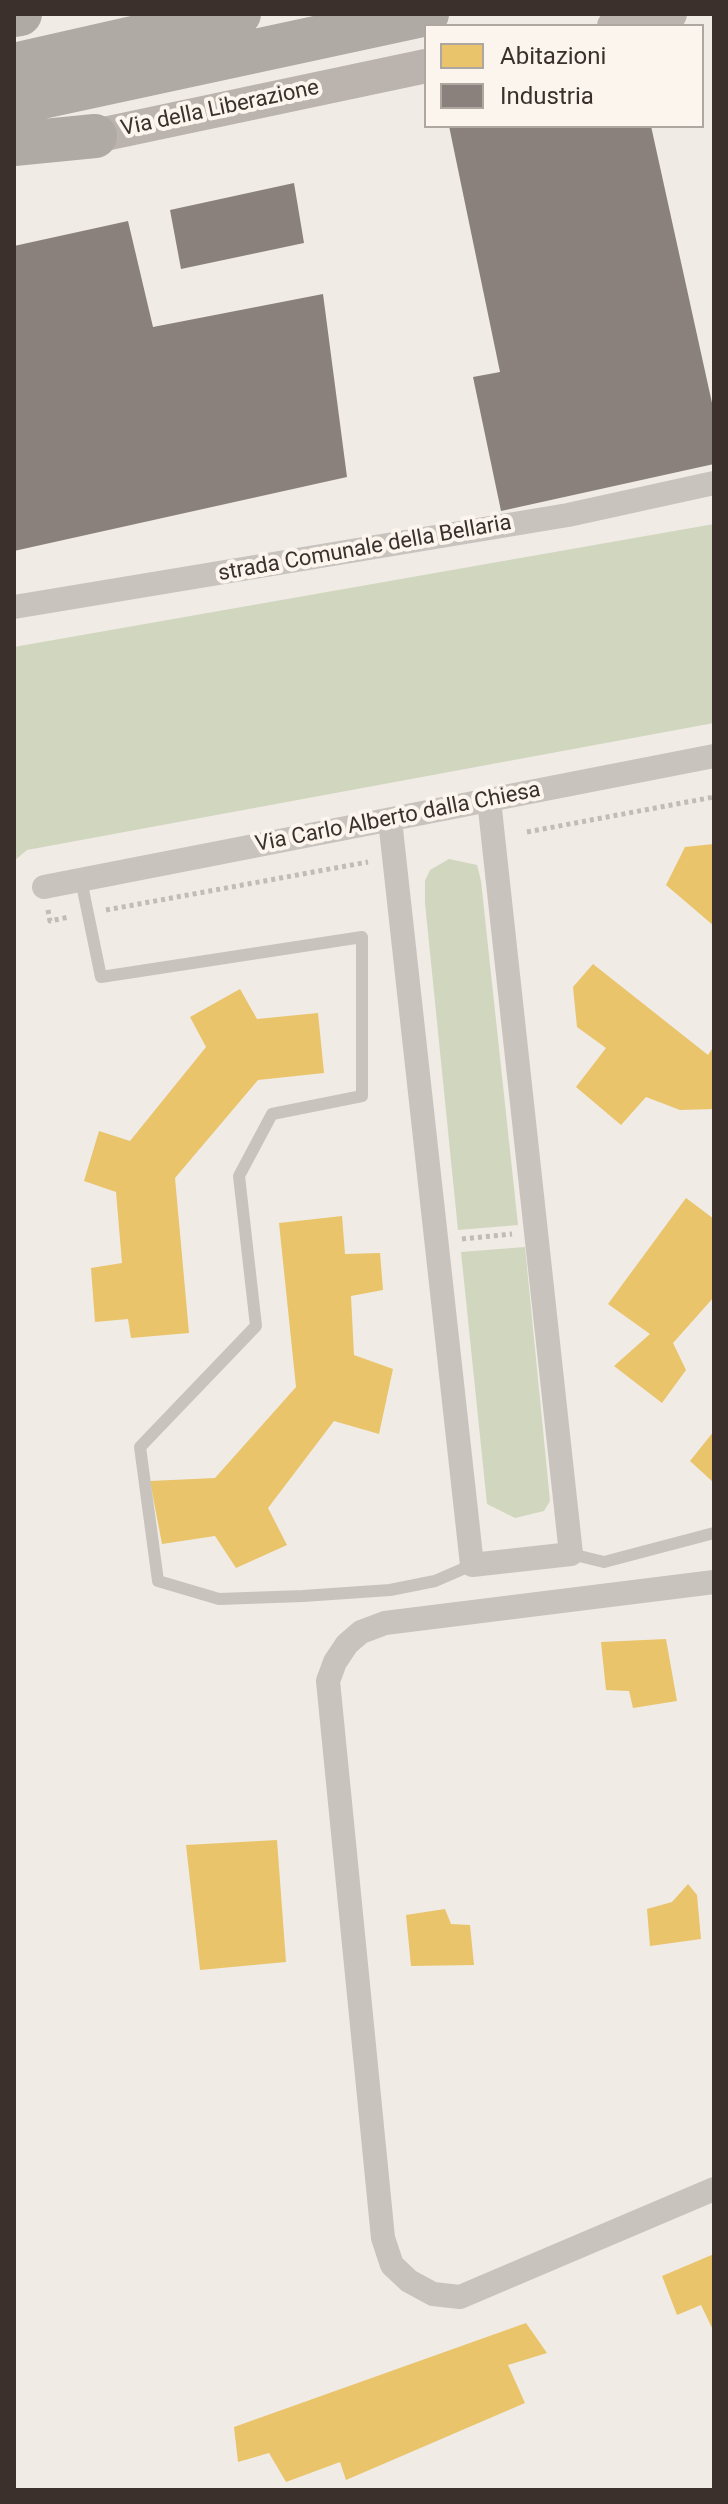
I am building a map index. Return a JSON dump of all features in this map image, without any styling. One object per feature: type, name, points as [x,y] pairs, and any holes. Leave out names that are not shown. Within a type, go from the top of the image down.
[{"type":"highway","points":[[14,15],[20,14]]},
{"type":"highway","points":[[14,65],[239,14]]},
{"type":"highway","points":[[14,103],[427,14]]},
{"type":"highway","points":[[14,144],[95,136]]},
{"type":"street","points":[[623,24],[670,14]]},
{"type":"street","name":"Via della Liberazione","points":[[14,154],[424,66]]},
{"type":"street","name":"strada Comunale della Bellaria","points":[[14,607],[568,515],[714,483]]},
{"type":"street","name":"Via Carlo Alberto dalla Chiesa","points":[[44,887],[714,756]]},
{"type":"street","points":[[390,820],[472,1565],[571,1554],[489,800]]},
{"type":"street","points":[[714,1582],[385,1623],[361,1632],[347,1644],[335,1662],[328,1681],[383,2238],[392,2265],[409,2281],[433,2294],[460,2297],[714,2189]]},
{"type":"lane","points":[[81,880],[101,977],[362,937],[362,1096],[272,1114],[239,1176],[256,1326],[140,1447],[158,1581],[219,1599],[303,1596],[390,1590],[435,1581],[472,1565]]},
{"type":"lane","points":[[571,1554],[604,1562],[714,1533]]},
{"type":"path","points":[[527,832],[714,797]]},
{"type":"path","points":[[44,887],[50,921],[380,859]]},
{"type":"path","points":[[436,1242],[536,1231]]},
{"type":"green space","points":[[714,524],[714,723],[27,850],[14,861],[14,647]]},
{"type":"green space","points":[[449,859],[477,865],[481,881],[518,1225],[458,1230],[425,903],[425,881],[430,870]]},
{"type":"green space","points":[[525,1247],[550,1501],[544,1511],[515,1518],[487,1504],[461,1252]]},
{"type":"building: Abitazioni","points":[[714,844],[714,926],[666,885],[685,847]]},
{"type":"building: Abitazioni","points":[[593,964],[708,1055],[714,1046],[714,1109],[680,1110],[646,1097],[621,1125],[576,1087],[606,1048],[577,1027],[573,987]]},
{"type":"building: Abitazioni","points":[[240,989],[257,1019],[318,1013],[324,1073],[258,1080],[175,1178],[189,1333],[131,1338],[128,1319],[95,1322],[91,1268],[122,1263],[116,1192],[84,1181],[99,1131],[130,1141],[206,1047],[190,1017]]},
{"type":"building: Abitazioni","points":[[686,1198],[714,1219],[714,1297],[673,1343],[686,1370],[662,1403],[614,1366],[650,1334],[608,1304]]},
{"type":"building: Abitazioni","points":[[342,1216],[345,1254],[380,1253],[383,1290],[351,1296],[354,1355],[393,1369],[379,1434],[334,1421],[268,1508],[287,1545],[236,1568],[215,1536],[162,1544],[150,1481],[215,1478],[296,1387],[279,1223]]},
{"type":"building: Abitazioni","points":[[714,1431],[714,1483],[690,1461]]},
{"type":"building: Abitazioni","points":[[666,1639],[677,1701],[633,1708],[629,1691],[606,1690],[601,1642]]},
{"type":"building: Abitazioni","points":[[277,1840],[286,1962],[200,1970],[186,1845]]},
{"type":"building: Abitazioni","points":[[688,1884],[697,1895],[701,1939],[650,1946],[647,1909],[672,1902]]},
{"type":"building: Abitazioni","points":[[445,1909],[451,1924],[470,1925],[474,1965],[411,1966],[406,1915]]},
{"type":"building: Abitazioni","points":[[714,2254],[714,2332],[701,2305],[677,2315],[662,2276]]},
{"type":"building: Abitazioni","points":[[526,2323],[547,2353],[508,2365],[525,2403],[346,2480],[340,2462],[286,2482],[269,2453],[238,2462],[234,2427]]},
{"type":"building: Industria","points":[[449,128],[651,128],[714,412],[714,464],[501,511],[473,377],[500,372]]},
{"type":"building: Industria","points":[[294,183],[304,243],[181,269],[170,210]]},
{"type":"building: Industria","points":[[128,221],[153,327],[323,294],[347,477],[14,551],[14,246]]}]
